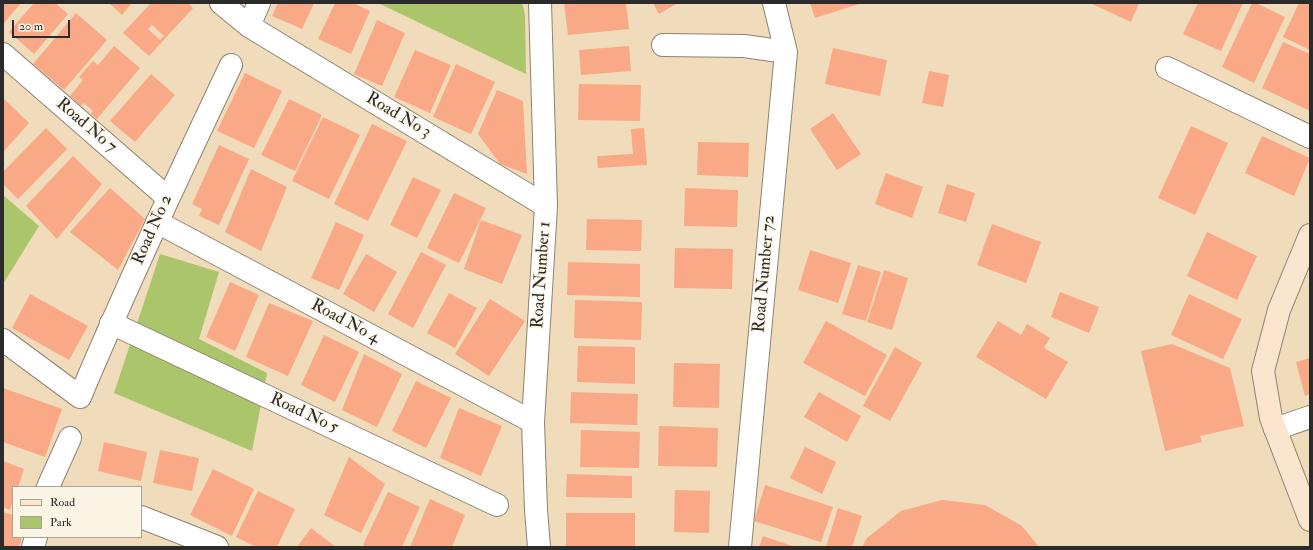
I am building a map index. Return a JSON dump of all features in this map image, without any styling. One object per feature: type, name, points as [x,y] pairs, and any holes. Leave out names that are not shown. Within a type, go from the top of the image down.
[{"type":"main road","points":[[1310,235],[1278,310],[1263,371],[1271,418],[1310,520]]},
{"type":"street","name":"Road No 3","points":[[221,3],[249,26],[546,206]]},
{"type":"street","points":[[249,26],[259,3]]},
{"type":"street","name":"Road Number 1","points":[[539,547],[536,510],[533,422],[546,206],[540,3]]},
{"type":"street","name":"Road Number 72","points":[[740,547],[786,52],[774,3]]},
{"type":"street","points":[[663,45],[744,46],[786,52]]},
{"type":"street","name":"Road No 7","points":[[3,54],[168,198]]},
{"type":"street","name":"Road No 2","points":[[3,340],[80,397],[111,323],[231,65]]},
{"type":"street","points":[[1167,68],[1310,137]]},
{"type":"street","name":"Road No 4","points":[[157,222],[533,422]]},
{"type":"street","name":"Road No 5","points":[[111,323],[497,505]]},
{"type":"street","points":[[1275,429],[1310,417]]},
{"type":"street","points":[[52,486],[70,438]]},
{"type":"street","points":[[142,517],[212,546]]},
{"type":"green space","points":[[378,3],[522,3],[525,15],[526,74]]},
{"type":"green space","points":[[3,195],[39,226],[3,284]]},
{"type":"green space","points":[[160,254],[219,272],[199,339],[267,373],[252,451],[114,393]]},
{"type":"building","points":[[3,3],[21,3],[3,24]]},
{"type":"building","points":[[34,3],[55,3],[68,14],[34,54],[9,32]]},
{"type":"building","points":[[109,3],[132,3],[122,15]]},
{"type":"building","points":[[151,3],[188,3],[193,8],[149,56],[123,33]],"holes":[[[152,25],[164,36],[160,40],[148,29]]]},
{"type":"building","points":[[278,3],[314,3],[302,29],[272,16]]},
{"type":"building","points":[[335,3],[353,3],[370,11],[351,54],[318,39]]},
{"type":"building","points":[[564,3],[626,3],[629,29],[568,35]]},
{"type":"building","points":[[653,3],[678,3],[659,14]]},
{"type":"building","points":[[810,3],[862,3],[815,18]]},
{"type":"building","points":[[1139,3],[1131,22],[1092,4]]},
{"type":"building","points":[[1198,3],[1243,3],[1221,51],[1183,34]]},
{"type":"building","points":[[1252,3],[1256,3],[1285,17],[1254,83],[1222,67]]},
{"type":"building","points":[[1299,3],[1310,3],[1310,50],[1283,37]]},
{"type":"building","points":[[76,13],[107,40],[64,90],[33,64]]},
{"type":"building","points":[[377,20],[405,33],[382,86],[354,74]]},
{"type":"building","points":[[1283,42],[1310,54],[1310,111],[1262,88]]},
{"type":"building","points":[[114,46],[140,68],[97,119],[91,114],[93,111],[84,103],[81,106],[70,96],[83,80],[79,77],[93,61],[98,65]]},
{"type":"building","points":[[629,46],[631,71],[581,75],[579,50]]},
{"type":"building","points":[[833,48],[887,60],[880,96],[825,84]]},
{"type":"building","points":[[415,50],[451,65],[430,113],[394,97]]},
{"type":"building","points":[[456,64],[495,82],[471,134],[433,117]]},
{"type":"building","points":[[929,71],[949,75],[943,107],[922,103]]},
{"type":"building","points":[[245,73],[282,91],[254,148],[217,131]]},
{"type":"building","points":[[151,74],[175,95],[135,142],[110,121]]},
{"type":"building","points":[[579,84],[641,85],[640,121],[578,120]]},
{"type":"building","points":[[497,90],[523,101],[527,174],[500,164],[478,134]]},
{"type":"building","points":[[3,98],[29,123],[3,152]]},
{"type":"building","points":[[289,99],[322,115],[295,171],[261,155]]},
{"type":"building","points":[[833,113],[861,154],[837,170],[810,129]]},
{"type":"building","points":[[323,117],[360,135],[329,199],[292,181]]},
{"type":"building","points":[[372,124],[407,141],[368,221],[334,204]]},
{"type":"building","points":[[1191,126],[1228,143],[1195,215],[1158,198]]},
{"type":"building","points":[[46,128],[67,149],[18,199],[3,184],[3,172]]},
{"type":"building","points":[[644,128],[647,165],[598,168],[597,156],[633,154],[631,129]]},
{"type":"building","points":[[1262,136],[1310,158],[1294,196],[1245,173]]},
{"type":"building","points":[[698,142],[749,143],[748,177],[697,175]]},
{"type":"building","points":[[219,145],[249,159],[219,225],[199,216],[202,209],[192,204]]},
{"type":"building","points":[[73,156],[102,184],[57,239],[26,206]]},
{"type":"building","points":[[251,169],[287,187],[261,251],[225,232]]},
{"type":"building","points":[[886,173],[923,187],[912,218],[875,204]]},
{"type":"building","points":[[413,177],[441,190],[417,238],[390,225]]},
{"type":"building","points":[[947,184],[975,193],[966,222],[938,213]]},
{"type":"building","points":[[110,188],[145,219],[118,270],[70,232]]},
{"type":"building","points":[[685,188],[738,190],[737,227],[684,226]]},
{"type":"building","points":[[454,193],[486,208],[459,263],[427,248]]},
{"type":"building","points":[[587,219],[642,220],[641,251],[586,250]]},
{"type":"building","points":[[481,220],[522,235],[502,284],[464,269]]},
{"type":"building","points":[[336,222],[364,235],[339,290],[311,278]]},
{"type":"building","points":[[992,224],[1041,242],[1026,283],[977,265]]},
{"type":"building","points":[[1207,232],[1257,256],[1237,300],[1187,276]]},
{"type":"building","points":[[675,248],[733,249],[732,289],[674,288]]},
{"type":"building","points":[[810,250],[851,263],[838,303],[798,290]]},
{"type":"building","points":[[421,252],[446,265],[413,328],[388,314]]},
{"type":"building","points":[[366,254],[397,272],[374,312],[343,294]]},
{"type":"building","points":[[568,262],[640,264],[640,297],[567,295]]},
{"type":"building","points":[[858,265],[881,272],[866,321],[842,314]]},
{"type":"building","points":[[884,270],[908,278],[892,330],[867,322]]},
{"type":"building","points":[[230,282],[259,295],[235,351],[206,337]]},
{"type":"building","points":[[1060,292],[1099,307],[1089,333],[1051,317]]},
{"type":"building","points":[[449,293],[477,308],[455,348],[427,333]]},
{"type":"building","points":[[30,294],[88,326],[69,360],[12,328]]},
{"type":"building","points":[[1189,294],[1242,319],[1223,359],[1171,335]]},
{"type":"building","points":[[490,299],[525,321],[489,376],[455,354]]},
{"type":"building","points":[[575,300],[642,302],[641,340],[574,338]]},
{"type":"building","points":[[269,303],[313,321],[288,376],[246,357]]},
{"type":"building","points":[[826,321],[887,355],[865,396],[803,363]]},
{"type":"building","points":[[998,321],[1021,335],[1027,324],[1050,338],[1044,348],[1068,362],[1046,399],[976,357]]},
{"type":"building","points":[[324,335],[359,352],[335,402],[301,385]]},
{"type":"building","points":[[1172,344],[1230,368],[1244,426],[1200,436],[1202,442],[1165,451],[1141,351]]},
{"type":"building","points":[[578,346],[635,347],[635,384],[577,382]]},
{"type":"building","points":[[895,347],[922,363],[890,421],[863,406]]},
{"type":"building","points":[[364,354],[402,374],[377,427],[342,410]]},
{"type":"building","points":[[1310,358],[1310,394],[1305,396],[1296,362]]},
{"type":"building","points":[[674,363],[720,364],[719,408],[673,407]]},
{"type":"building","points":[[416,381],[451,398],[426,448],[392,431]]},
{"type":"building","points":[[3,388],[62,409],[45,457],[3,442]]},
{"type":"building","points":[[571,392],[638,394],[637,425],[570,423]]},
{"type":"building","points":[[819,392],[861,416],[847,442],[804,417]]},
{"type":"building","points":[[459,408],[502,426],[481,476],[440,458]]},
{"type":"building","points":[[659,426],[718,428],[717,467],[658,466]]},
{"type":"building","points":[[581,430],[640,432],[639,468],[580,467]]},
{"type":"building","points":[[104,442],[147,452],[141,481],[98,471]]},
{"type":"building","points":[[805,447],[836,462],[822,494],[790,478]]},
{"type":"building","points":[[160,450],[199,458],[192,491],[153,483]]},
{"type":"building","points":[[349,457],[385,484],[361,533],[324,515]]},
{"type":"building","points":[[3,461],[24,469],[18,486],[12,486],[12,504],[10,510],[3,507]]},
{"type":"building","points":[[213,469],[254,489],[232,536],[190,515]]},
{"type":"building","points":[[567,474],[632,476],[632,498],[566,497]]},
{"type":"building","points":[[765,485],[833,507],[821,542],[754,521]]},
{"type":"building","points":[[675,490],[710,491],[709,533],[674,532]]},
{"type":"building","points":[[258,491],[295,509],[277,547],[256,547],[236,537]]},
{"type":"building","points":[[388,492],[420,507],[402,547],[367,547],[363,545]]},
{"type":"building","points":[[430,499],[465,515],[452,547],[410,547]]},
{"type":"building","points":[[942,500],[985,505],[1022,526],[1039,547],[862,547],[867,538],[901,511]]},
{"type":"building","points":[[838,508],[862,516],[852,547],[826,547]]},
{"type":"building","points":[[3,512],[12,515],[12,538],[22,538],[19,547],[3,547]]},
{"type":"building","points":[[566,513],[635,513],[635,547],[566,547]]},
{"type":"building","points":[[311,528],[336,547],[297,547]]},
{"type":"building","points":[[763,536],[795,547],[759,547]]}]
